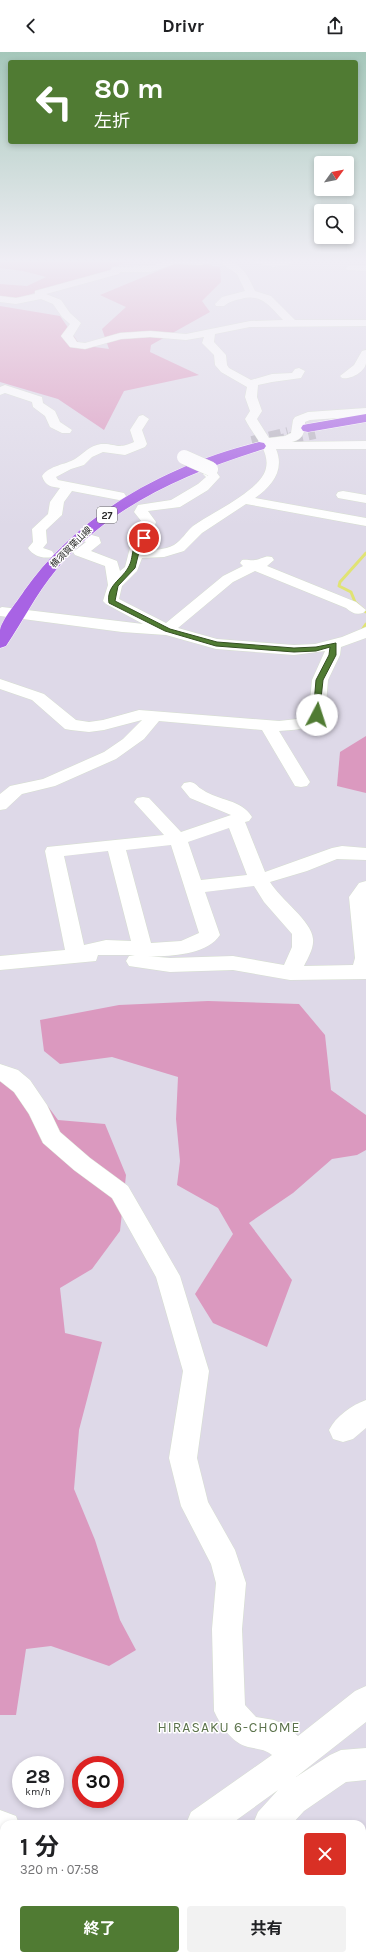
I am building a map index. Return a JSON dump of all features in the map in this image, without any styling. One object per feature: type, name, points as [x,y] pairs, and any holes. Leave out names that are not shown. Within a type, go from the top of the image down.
[{"type":"main road","points":[[307,429],[366,418]]},
{"type":"main road","points":[[307,429],[366,424]]},
{"type":"main road","name":"横須賀葉山線","points":[[0,643],[6,614],[47,554],[70,531],[93,513],[139,485],[190,462],[261,444]]},
{"type":"main road","name":"横須賀葉山線","points":[[6,614],[42,578],[59,557],[81,536],[116,508],[160,483],[216,460],[261,444]]},
{"type":"street","points":[[135,554],[161,554],[186,544],[199,527],[245,500],[257,490],[272,470],[272,454],[261,444],[251,419],[256,410],[251,397],[254,388],[226,370],[221,365],[221,354],[215,349]]},
{"type":"street","points":[[346,376],[363,365],[366,353]]},
{"type":"street","points":[[249,384],[272,378],[297,376],[299,371]]},
{"type":"street","points":[[0,392],[5,389],[38,400],[37,404],[51,414],[54,424],[66,430]]},
{"type":"street","points":[[307,429],[299,420],[308,416],[366,412]]},
{"type":"street","points":[[119,496],[54,483],[50,480],[49,476],[66,466],[79,462],[87,454],[102,448],[125,451],[141,444],[136,430],[143,419]]},
{"type":"street","points":[[255,427],[270,426]]},
{"type":"street","points":[[284,426],[307,429]]},
{"type":"street","points":[[261,444],[291,438],[307,429]]},
{"type":"street","points":[[261,444],[366,445]]},
{"type":"street","points":[[115,585],[132,568],[138,544],[144,538],[149,522],[141,512],[143,508],[175,504],[203,487],[213,477],[210,474],[211,469],[181,455]]},
{"type":"street","points":[[47,554],[38,551],[35,548],[40,543],[39,529],[57,514],[57,502],[69,486]]},
{"type":"street","points":[[343,495],[366,499]]},
{"type":"street","points":[[245,500],[366,522]]},
{"type":"street","points":[[81,536],[94,540],[94,543],[80,552],[105,560],[112,564],[115,585],[111,601],[167,630],[216,644],[294,650],[316,649],[341,642],[366,632]]},
{"type":"street","points":[[241,560],[261,563],[351,605],[358,610]]},
{"type":"street","points":[[6,614],[122,627],[167,630],[228,579],[261,563]]},
{"type":"street","points":[[341,642],[366,647]]},
{"type":"street","points":[[0,684],[38,697],[71,725],[89,727],[104,726],[139,715],[268,726],[302,724],[317,715],[320,680],[332,655],[341,642]]},
{"type":"street","points":[[0,805],[11,791],[24,787],[44,784],[106,758],[128,746],[145,730],[154,716]]},
{"type":"street","points":[[268,726],[301,782]]},
{"type":"street","points":[[76,955],[54,852],[178,840],[243,817],[240,812],[196,794],[190,787]]},
{"type":"street","points":[[0,963],[76,955],[105,947],[174,950],[202,941],[210,935],[178,840],[143,802]]},
{"type":"street","points":[[235,820],[258,880],[271,898],[298,928],[303,939],[297,962],[290,974]]},
{"type":"street","points":[[116,846],[143,949]]},
{"type":"street","points":[[194,887],[258,880],[300,867],[332,854],[342,852],[366,854]]},
{"type":"street","points":[[76,955],[170,965],[233,963],[290,974],[364,972],[365,958],[359,897],[366,887]]},
{"type":"street","points":[[0,1072],[10,1076],[22,1086],[39,1110],[51,1137],[82,1164],[120,1192],[168,1276],[196,1371],[183,1458],[195,1506],[226,1560],[231,1583],[227,1629],[230,1712],[247,1731],[274,1736],[292,1760],[304,1790]]},
{"type":"street","points":[[343,1430],[366,1412]]},
{"type":"street","points":[[209,1820],[292,1760],[366,1702]]},
{"type":"street","points":[[274,1820],[292,1799],[341,1766],[366,1764]]},
{"type":"shaded area","points":[[0,349],[150,349],[150,352],[199,375],[124,391],[104,430],[58,399],[0,382]]},
{"type":"shaded area","points":[[366,736],[366,793],[337,786],[340,752]]},
{"type":"shaded area","points":[[208,1001],[299,1004],[325,1035],[331,1090],[366,1115],[366,1150],[357,1155],[332,1159],[293,1193],[249,1223],[292,1280],[267,1347],[213,1323],[195,1294],[233,1234],[218,1208],[177,1185],[180,1161],[176,1119],[178,1077],[112,1057],[60,1064],[44,1051],[40,1020],[119,1005]]},
{"type":"shaded area","points":[[0,1079],[41,1097],[58,1120],[105,1124],[126,1175],[120,1231],[92,1269],[60,1288],[65,1333],[102,1342],[79,1430],[74,1489],[95,1540],[120,1620],[136,1650],[109,1666],[51,1646],[26,1649],[16,1715],[0,1715]]},
{"type":"waterway","points":[[366,553],[340,582],[339,586],[351,592],[355,602],[366,612]]},
{"type":"waterway","points":[[362,630],[366,624]]},
{"type":"tunnel","points":[[252,442],[288,433]]},
{"type":"tunnel","points":[[273,442],[315,433]]},
{"type":"district","name":"HIRASAKU 6-CHOME","points":[[229,1727]]},
{"type":"route","points":[[144,538],[138,544],[132,568],[115,585],[111,601],[167,630],[180,632],[216,644],[294,650],[316,649],[334,644],[332,655],[320,680],[317,715]]}]
